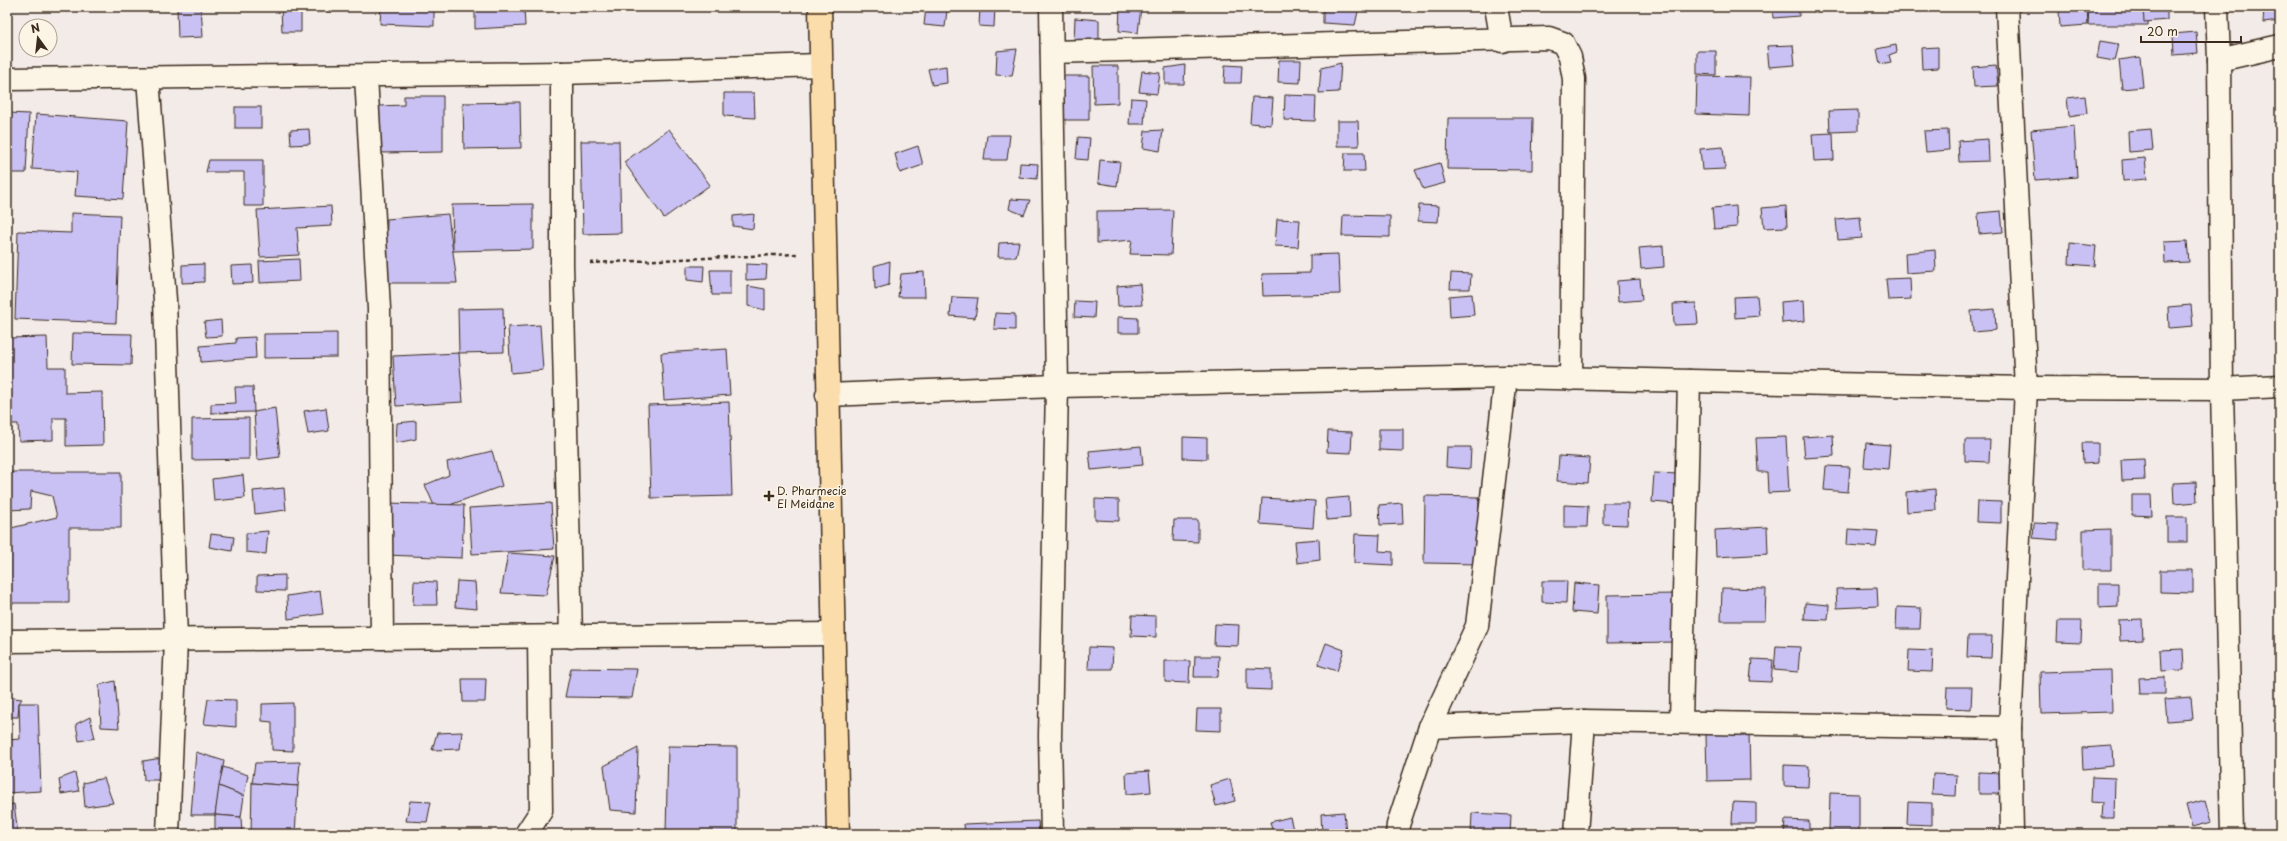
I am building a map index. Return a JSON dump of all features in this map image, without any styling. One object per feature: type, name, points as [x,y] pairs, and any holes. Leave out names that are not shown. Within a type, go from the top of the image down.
[{"type":"main road","points":[[820,7],[832,634],[838,834]]},
{"type":"street","points":[[1050,7],[1057,386],[1050,736],[1052,834]]},
{"type":"street","points":[[1496,7],[1502,41]]},
{"type":"street","points":[[2007,7],[2026,388],[2010,728],[2012,834]]},
{"type":"street","points":[[2217,7],[2219,60],[2222,389],[2232,834]]},
{"type":"street","points":[[1052,52],[1502,41],[1549,38],[1563,43],[1570,57],[1574,79],[1571,379]]},
{"type":"street","points":[[2219,60],[2280,46]]},
{"type":"street","points":[[7,79],[148,78],[242,75],[366,76],[562,74],[822,65]]},
{"type":"street","points":[[562,74],[562,264],[571,636]]},
{"type":"street","points":[[366,76],[379,309],[382,638]]},
{"type":"street","points":[[148,78],[165,300],[176,640],[168,834]]},
{"type":"street","points":[[1397,834],[1398,825],[1430,727],[1477,626],[1506,377]]},
{"type":"street","points":[[827,395],[1057,386],[1506,377],[2026,388],[2222,389],[2280,386]]},
{"type":"street","points":[[1681,722],[1689,381]]},
{"type":"street","points":[[7,641],[832,634]]},
{"type":"street","points":[[526,834],[540,811],[539,637]]},
{"type":"street","points":[[1430,727],[1584,721],[2010,728]]},
{"type":"street","points":[[1576,834],[1584,721]]},
{"type":"path","points":[[562,264],[825,253]]},
{"type":"building","points":[[177,7],[201,7],[203,37],[178,38]]},
{"type":"building","points":[[281,7],[301,7],[301,32],[282,32]]},
{"type":"building","points":[[317,7],[338,7],[338,11],[317,12]]},
{"type":"building","points":[[381,7],[434,7],[434,26],[380,24]]},
{"type":"building","points":[[475,7],[524,7],[525,26],[475,29]]},
{"type":"building","points":[[926,7],[947,10],[945,27],[924,25]]},
{"type":"building","points":[[980,7],[995,7],[994,27],[979,26]]},
{"type":"building","points":[[1120,7],[1141,7],[1138,33],[1119,31]]},
{"type":"building","points":[[1323,7],[1359,7],[1355,25],[1323,23]]},
{"type":"building","points":[[1772,7],[1799,7],[1799,16],[1773,18]]},
{"type":"building","points":[[2087,7],[2088,25],[2060,27],[2059,10]]},
{"type":"building","points":[[2089,7],[2149,7],[2148,25],[2088,25]]},
{"type":"building","points":[[2143,7],[2167,7],[2167,20],[2144,22]]},
{"type":"building","points":[[2264,7],[2280,7],[2280,21],[2263,23]]},
{"type":"building","points":[[1075,18],[1099,20],[1099,42],[1074,41]]},
{"type":"building","points":[[2196,32],[2198,53],[2174,55],[2173,34]]},
{"type":"building","points":[[2100,41],[2118,44],[2114,61],[2097,58]]},
{"type":"building","points":[[1793,45],[1795,65],[1769,67],[1767,46]]},
{"type":"building","points":[[1896,45],[1897,52],[1889,55],[1891,62],[1880,64],[1877,49]]},
{"type":"building","points":[[1938,47],[1938,68],[1922,69],[1921,48]]},
{"type":"building","points":[[1017,49],[1012,76],[996,75],[997,51]]},
{"type":"building","points":[[1697,51],[1716,51],[1716,75],[1697,74]]},
{"type":"building","points":[[2140,57],[2143,87],[2122,89],[2119,60]]},
{"type":"building","points":[[1279,60],[1301,60],[1300,83],[1278,82]]},
{"type":"building","points":[[1341,63],[1339,92],[1319,93],[1321,68]]},
{"type":"building","points":[[1185,65],[1184,84],[1165,84],[1165,68]]},
{"type":"building","points":[[1225,65],[1242,66],[1241,83],[1224,83]]},
{"type":"building","points":[[1996,65],[1998,86],[1974,87],[1973,67]]},
{"type":"building","points":[[946,66],[947,83],[932,85],[928,69]]},
{"type":"building","points":[[1093,66],[1118,66],[1118,103],[1094,104]]},
{"type":"building","points":[[1142,71],[1160,73],[1157,94],[1139,92]]},
{"type":"building","points":[[1057,76],[1089,76],[1089,120],[1056,120]]},
{"type":"building","points":[[1697,76],[1750,77],[1749,116],[1696,114]]},
{"type":"building","points":[[724,93],[754,93],[755,118],[724,116]]},
{"type":"building","points":[[1285,95],[1316,96],[1315,121],[1284,120]]},
{"type":"building","points":[[404,96],[443,96],[443,152],[379,153],[379,106],[404,105]]},
{"type":"building","points":[[2085,96],[2087,113],[2069,116],[2067,98]]},
{"type":"building","points":[[1252,97],[1273,98],[1271,125],[1250,123]]},
{"type":"building","points":[[1131,98],[1146,99],[1144,124],[1129,124]]},
{"type":"building","points":[[520,102],[521,148],[464,149],[463,103]]},
{"type":"building","points":[[235,107],[261,107],[261,128],[235,128]]},
{"type":"building","points":[[1858,110],[1858,131],[1830,132],[1829,111]]},
{"type":"building","points":[[9,113],[29,114],[26,173],[7,173]]},
{"type":"building","points":[[36,114],[128,121],[123,199],[75,196],[77,172],[32,169]]},
{"type":"building","points":[[1448,118],[1533,118],[1532,170],[1447,169]]},
{"type":"building","points":[[1337,121],[1358,121],[1359,146],[1337,146]]},
{"type":"building","points":[[2074,126],[2077,177],[2035,180],[2031,130]]},
{"type":"building","points":[[309,129],[310,144],[291,145],[290,130]]},
{"type":"building","points":[[669,129],[710,185],[664,218],[624,162]]},
{"type":"building","points":[[2151,129],[2153,150],[2129,152],[2128,131]]},
{"type":"building","points":[[1163,130],[1160,151],[1143,148],[1145,131]]},
{"type":"building","points":[[1948,130],[1949,150],[1926,152],[1924,131]]},
{"type":"building","points":[[1833,133],[1834,160],[1814,161],[1812,134]]},
{"type":"building","points":[[987,135],[1010,135],[1007,160],[984,160]]},
{"type":"building","points":[[1078,137],[1090,138],[1088,160],[1076,159]]},
{"type":"building","points":[[1988,139],[1989,161],[1959,162],[1958,141]]},
{"type":"building","points":[[581,141],[619,141],[621,233],[583,234]]},
{"type":"building","points":[[918,146],[923,165],[900,173],[895,154]]},
{"type":"building","points":[[1723,147],[1725,169],[1702,170],[1700,149]]},
{"type":"building","points":[[1345,153],[1364,153],[1365,171],[1344,171]]},
{"type":"building","points":[[2145,158],[2147,179],[2123,181],[2122,160]]},
{"type":"building","points":[[209,160],[263,160],[263,206],[244,206],[244,172],[206,172]]},
{"type":"building","points":[[1100,160],[1120,162],[1117,186],[1098,183]]},
{"type":"building","points":[[1020,163],[1038,164],[1037,179],[1019,177]]},
{"type":"building","points":[[1440,163],[1445,183],[1423,189],[1415,170]]},
{"type":"building","points":[[1011,199],[1030,200],[1024,215],[1009,209]]},
{"type":"building","points":[[533,204],[533,249],[453,251],[452,205]]},
{"type":"building","points":[[1419,205],[1439,206],[1438,222],[1418,221]]},
{"type":"building","points":[[331,206],[332,226],[297,228],[299,255],[260,257],[257,210]]},
{"type":"building","points":[[1736,206],[1737,227],[1714,229],[1712,208]]},
{"type":"building","points":[[1786,206],[1787,227],[1764,228],[1762,208]]},
{"type":"building","points":[[1173,210],[1171,255],[1130,254],[1132,240],[1097,243],[1097,211]]},
{"type":"building","points":[[2001,211],[2003,232],[1979,234],[1978,213]]},
{"type":"building","points":[[71,213],[120,215],[116,323],[15,319],[18,231],[71,233]]},
{"type":"building","points":[[448,214],[457,283],[385,283],[387,219]]},
{"type":"building","points":[[754,214],[753,229],[733,226],[733,216]]},
{"type":"building","points":[[1343,215],[1390,216],[1390,237],[1342,236]]},
{"type":"building","points":[[1860,217],[1862,238],[1838,240],[1836,219]]},
{"type":"building","points":[[1277,219],[1300,220],[1298,247],[1275,246]]},
{"type":"building","points":[[2187,241],[2189,262],[2165,263],[2164,242]]},
{"type":"building","points":[[1019,242],[1016,257],[998,257],[999,243]]},
{"type":"building","points":[[2070,243],[2096,246],[2094,266],[2069,264]]},
{"type":"building","points":[[1663,246],[1664,267],[1641,269],[1639,248]]},
{"type":"building","points":[[1935,250],[1936,271],[1906,273],[1905,253]]},
{"type":"building","points":[[1338,254],[1340,294],[1263,296],[1262,274],[1310,273],[1310,255]]},
{"type":"building","points":[[299,259],[300,281],[260,283],[259,261]]},
{"type":"building","points":[[890,261],[889,285],[875,289],[874,266]]},
{"type":"building","points":[[204,264],[204,282],[182,283],[182,265]]},
{"type":"building","points":[[746,264],[767,265],[766,279],[746,280]]},
{"type":"building","points":[[252,265],[253,283],[232,284],[231,266]]},
{"type":"building","points":[[687,266],[704,266],[703,282],[687,280]]},
{"type":"building","points":[[710,270],[730,270],[730,295],[712,295]]},
{"type":"building","points":[[924,272],[925,297],[898,297],[901,274]]},
{"type":"building","points":[[1451,273],[1471,274],[1470,289],[1450,289]]},
{"type":"building","points":[[1910,278],[1911,299],[1888,300],[1886,279]]},
{"type":"building","points":[[1640,279],[1642,300],[1618,302],[1617,281]]},
{"type":"building","points":[[1140,284],[1142,305],[1118,306],[1117,286]]},
{"type":"building","points":[[748,286],[765,289],[765,310],[748,306]]},
{"type":"building","points":[[1472,294],[1474,315],[1450,317],[1449,296]]},
{"type":"building","points":[[1757,296],[1759,316],[1735,318],[1734,297]]},
{"type":"building","points":[[952,297],[978,298],[975,318],[950,316]]},
{"type":"building","points":[[1804,300],[1805,321],[1782,323],[1781,302]]},
{"type":"building","points":[[1075,301],[1095,302],[1094,318],[1074,317]]},
{"type":"building","points":[[1696,303],[1698,324],[1674,325],[1673,304]]},
{"type":"building","points":[[2191,305],[2193,326],[2169,328],[2168,307]]},
{"type":"building","points":[[503,308],[504,352],[459,353],[458,309]]},
{"type":"building","points":[[1995,309],[1996,330],[1973,332],[1971,311]]},
{"type":"building","points":[[995,313],[1015,314],[1015,330],[994,329]]},
{"type":"building","points":[[1118,317],[1138,318],[1138,333],[1118,333]]},
{"type":"building","points":[[221,320],[222,336],[206,337],[204,322]]},
{"type":"building","points":[[540,325],[543,370],[511,373],[508,327]]},
{"type":"building","points":[[73,333],[132,334],[131,365],[72,364]]},
{"type":"building","points":[[337,333],[337,357],[264,358],[264,334]]},
{"type":"building","points":[[47,337],[48,367],[65,367],[65,393],[102,392],[103,445],[66,446],[66,418],[53,418],[53,440],[19,441],[18,424],[7,424],[7,338]]},
{"type":"building","points":[[255,337],[256,358],[201,362],[200,346],[236,343],[236,338]]},
{"type":"building","points":[[727,349],[730,395],[664,400],[661,353]]},
{"type":"building","points":[[459,353],[463,402],[396,406],[393,356]]},
{"type":"building","points":[[235,387],[253,387],[254,412],[211,413],[211,404],[236,403]]},
{"type":"building","points":[[729,402],[732,496],[651,498],[648,405]]},
{"type":"building","points":[[275,408],[280,457],[257,460],[254,412]]},
{"type":"building","points":[[326,408],[329,431],[308,434],[304,411]]},
{"type":"building","points":[[249,418],[249,459],[192,460],[192,419]]},
{"type":"building","points":[[416,421],[416,439],[396,443],[397,423]]},
{"type":"building","points":[[1379,429],[1403,429],[1403,451],[1379,450]]},
{"type":"building","points":[[1328,431],[1352,432],[1351,453],[1327,452]]},
{"type":"building","points":[[1833,435],[1834,456],[1805,458],[1803,437]]},
{"type":"building","points":[[1183,437],[1207,438],[1207,459],[1183,458]]},
{"type":"building","points":[[1786,437],[1789,492],[1768,493],[1767,472],[1758,472],[1756,438]]},
{"type":"building","points":[[1965,440],[1990,440],[1989,462],[1965,461]]},
{"type":"building","points":[[1866,443],[1890,445],[1888,469],[1864,467]]},
{"type":"building","points":[[2082,443],[2098,443],[2098,463],[2083,464]]},
{"type":"building","points":[[1141,446],[1143,465],[1091,470],[1089,451]]},
{"type":"building","points":[[1447,447],[1471,447],[1470,469],[1446,467]]},
{"type":"building","points":[[492,451],[502,486],[436,510],[425,485],[449,475],[447,462]]},
{"type":"building","points":[[1559,456],[1590,458],[1588,483],[1557,481]]},
{"type":"building","points":[[2144,459],[2145,480],[2122,481],[2121,460]]},
{"type":"building","points":[[1826,466],[1850,467],[1848,492],[1824,490]]},
{"type":"building","points":[[7,472],[121,472],[121,528],[69,528],[69,603],[7,603],[7,586],[11,579],[7,577],[7,529],[57,517],[52,496],[31,491],[30,509],[7,510]]},
{"type":"building","points":[[1654,473],[1678,474],[1676,504],[1652,502]]},
{"type":"building","points":[[243,475],[245,498],[214,501],[212,479]]},
{"type":"building","points":[[2196,482],[2197,502],[2174,504],[2173,483]]},
{"type":"building","points":[[284,488],[286,510],[255,514],[253,491]]},
{"type":"building","points":[[1935,489],[1936,510],[1907,512],[1906,492]]},
{"type":"building","points":[[2132,495],[2151,495],[2152,516],[2132,515]]},
{"type":"building","points":[[1425,496],[1479,497],[1478,564],[1424,563]]},
{"type":"building","points":[[1349,497],[1350,518],[1327,520],[1325,499]]},
{"type":"building","points":[[1262,498],[1315,501],[1313,528],[1260,524]]},
{"type":"building","points":[[1095,499],[1119,500],[1119,521],[1095,520]]},
{"type":"building","points":[[1977,501],[2001,502],[2001,523],[1976,522]]},
{"type":"building","points":[[386,503],[464,505],[462,558],[386,555]]},
{"type":"building","points":[[551,503],[554,549],[472,554],[469,508]]},
{"type":"building","points":[[1402,503],[1403,524],[1380,525],[1379,505]]},
{"type":"building","points":[[1603,503],[1628,503],[1627,525],[1603,524]]},
{"type":"building","points":[[1564,505],[1588,506],[1587,527],[1564,527]]},
{"type":"building","points":[[2167,517],[2187,517],[2187,542],[2167,542]]},
{"type":"building","points":[[1174,520],[1198,520],[1198,542],[1173,541]]},
{"type":"building","points":[[2034,523],[2058,524],[2058,540],[2033,538]]},
{"type":"building","points":[[1767,527],[1768,554],[1716,557],[1715,530]]},
{"type":"building","points":[[1848,529],[1878,531],[1876,547],[1847,545]]},
{"type":"building","points":[[2111,529],[2111,570],[2083,570],[2083,530]]},
{"type":"building","points":[[268,531],[266,554],[246,552],[246,533]]},
{"type":"building","points":[[211,534],[234,537],[232,551],[209,547]]},
{"type":"building","points":[[1355,534],[1380,535],[1379,551],[1393,552],[1393,565],[1354,563]]},
{"type":"building","points":[[1319,539],[1320,560],[1297,563],[1295,541]]},
{"type":"building","points":[[508,553],[555,556],[546,595],[501,593]]},
{"type":"building","points":[[2160,570],[2193,570],[2193,593],[2160,592]]},
{"type":"building","points":[[285,575],[285,591],[257,590],[257,576]]},
{"type":"building","points":[[414,581],[436,582],[437,605],[413,605]]},
{"type":"building","points":[[457,581],[475,582],[477,609],[455,607]]},
{"type":"building","points":[[1542,581],[1567,581],[1566,603],[1542,602]]},
{"type":"building","points":[[1574,583],[1599,585],[1597,614],[1572,612]]},
{"type":"building","points":[[2099,583],[2118,583],[2118,607],[2099,608]]},
{"type":"building","points":[[1722,588],[1766,589],[1765,621],[1721,621]]},
{"type":"building","points":[[1877,588],[1878,606],[1837,608],[1836,589]]},
{"type":"building","points":[[320,591],[323,614],[288,619],[287,596]]},
{"type":"building","points":[[1676,594],[1676,642],[1607,643],[1607,595]]},
{"type":"building","points":[[1805,603],[1829,605],[1828,620],[1804,619]]},
{"type":"building","points":[[1897,607],[1921,608],[1920,629],[1896,629]]},
{"type":"building","points":[[1132,615],[1156,616],[1156,637],[1131,636]]},
{"type":"building","points":[[2142,619],[2143,640],[2120,641],[2119,620]]},
{"type":"building","points":[[2058,621],[2082,621],[2081,643],[2057,642]]},
{"type":"building","points":[[1215,624],[1239,625],[1238,646],[1214,645]]},
{"type":"building","points":[[1968,636],[1992,636],[1991,658],[1967,657]]},
{"type":"building","points":[[1326,643],[1344,650],[1337,671],[1318,665]]},
{"type":"building","points":[[1776,646],[1800,647],[1798,672],[1774,670]]},
{"type":"building","points":[[1089,647],[1113,648],[1112,669],[1088,669]]},
{"type":"building","points":[[2183,649],[2184,670],[2161,671],[2160,650]]},
{"type":"building","points":[[1909,650],[1933,651],[1932,672],[1908,671]]},
{"type":"building","points":[[1195,656],[1219,656],[1218,677],[1194,677]]},
{"type":"building","points":[[1752,659],[1773,660],[1771,682],[1750,681]]},
{"type":"building","points":[[1165,661],[1190,661],[1189,683],[1165,682]]},
{"type":"building","points":[[571,668],[637,669],[632,698],[565,697]]},
{"type":"building","points":[[1247,668],[1271,669],[1271,690],[1247,689]]},
{"type":"building","points":[[2111,670],[2112,712],[2041,714],[2040,672]]},
{"type":"building","points":[[2165,677],[2165,694],[2140,694],[2139,678]]},
{"type":"building","points":[[462,679],[486,679],[485,702],[463,702]]},
{"type":"building","points":[[115,681],[119,728],[101,727],[99,685]]},
{"type":"building","points":[[1947,687],[1972,687],[1971,709],[1946,708]]},
{"type":"building","points":[[7,697],[22,699],[19,703],[18,717],[7,717]]},
{"type":"building","points":[[2191,697],[2193,719],[2167,721],[2165,699]]},
{"type":"building","points":[[208,699],[236,700],[236,727],[204,724]]},
{"type":"building","points":[[19,703],[38,703],[41,791],[7,793],[7,740],[20,739]]},
{"type":"building","points":[[293,703],[293,751],[272,750],[272,722],[262,721],[262,704]]},
{"type":"building","points":[[1197,709],[1221,709],[1221,731],[1196,730]]},
{"type":"building","points":[[90,717],[95,738],[79,741],[76,724]]},
{"type":"building","points":[[462,732],[460,749],[432,750],[437,733]]},
{"type":"building","points":[[1749,732],[1750,780],[1707,781],[1706,734]]},
{"type":"building","points":[[668,746],[737,747],[737,832],[666,832]]},
{"type":"building","points":[[2112,746],[2113,766],[2083,769],[2082,748]]},
{"type":"building","points":[[638,748],[636,812],[610,810],[604,766]]},
{"type":"building","points":[[196,752],[224,761],[215,815],[191,815]]},
{"type":"building","points":[[162,758],[160,780],[144,780],[143,761]]},
{"type":"building","points":[[300,762],[298,786],[252,783],[255,763]]},
{"type":"building","points":[[1784,765],[1809,766],[1808,787],[1784,786]]},
{"type":"building","points":[[223,767],[248,775],[244,796],[219,786]]},
{"type":"building","points":[[1149,771],[1151,792],[1127,794],[1126,773]]},
{"type":"building","points":[[1979,772],[2004,773],[2003,794],[1979,794]]},
{"type":"building","points":[[75,773],[79,791],[61,794],[59,779]]},
{"type":"building","points":[[1933,774],[1957,775],[1956,796],[1932,795]]},
{"type":"building","points":[[2092,777],[2115,778],[2114,818],[2101,818],[2102,803],[2091,802]]},
{"type":"building","points":[[104,778],[113,803],[85,807],[83,783]]},
{"type":"building","points":[[1230,779],[1235,801],[1216,806],[1210,785]]},
{"type":"building","points":[[252,783],[298,786],[295,834],[251,834]]},
{"type":"building","points":[[219,786],[244,796],[241,817],[215,815]]},
{"type":"building","points":[[1830,793],[1859,794],[1859,831],[1829,831]]},
{"type":"building","points":[[2205,800],[2211,822],[2192,827],[2186,805]]},
{"type":"building","points":[[410,801],[431,802],[427,822],[406,821]]},
{"type":"building","points":[[1733,802],[1756,803],[1756,824],[1732,824]]},
{"type":"building","points":[[1908,802],[1932,803],[1932,825],[1907,824]]},
{"type":"building","points":[[14,804],[18,834],[7,834],[7,805]]},
{"type":"building","points":[[1344,812],[1346,833],[1322,834],[1321,814]]},
{"type":"building","points":[[1472,813],[1511,815],[1510,834],[1471,834]]},
{"type":"building","points":[[215,815],[241,817],[242,834],[215,834]]},
{"type":"building","points":[[1290,817],[1294,834],[1273,834],[1270,822]]},
{"type":"building","points":[[1785,820],[1809,821],[1809,834],[1784,834]]},
{"type":"building","points":[[1038,821],[1039,834],[965,834],[964,824]]},
{"type":"building","points":[[1883,829],[1908,829],[1907,834],[1883,834]]},
{"type":"place","name":"D. Pharmecie El Meidane","points":[[769,496]]}]
